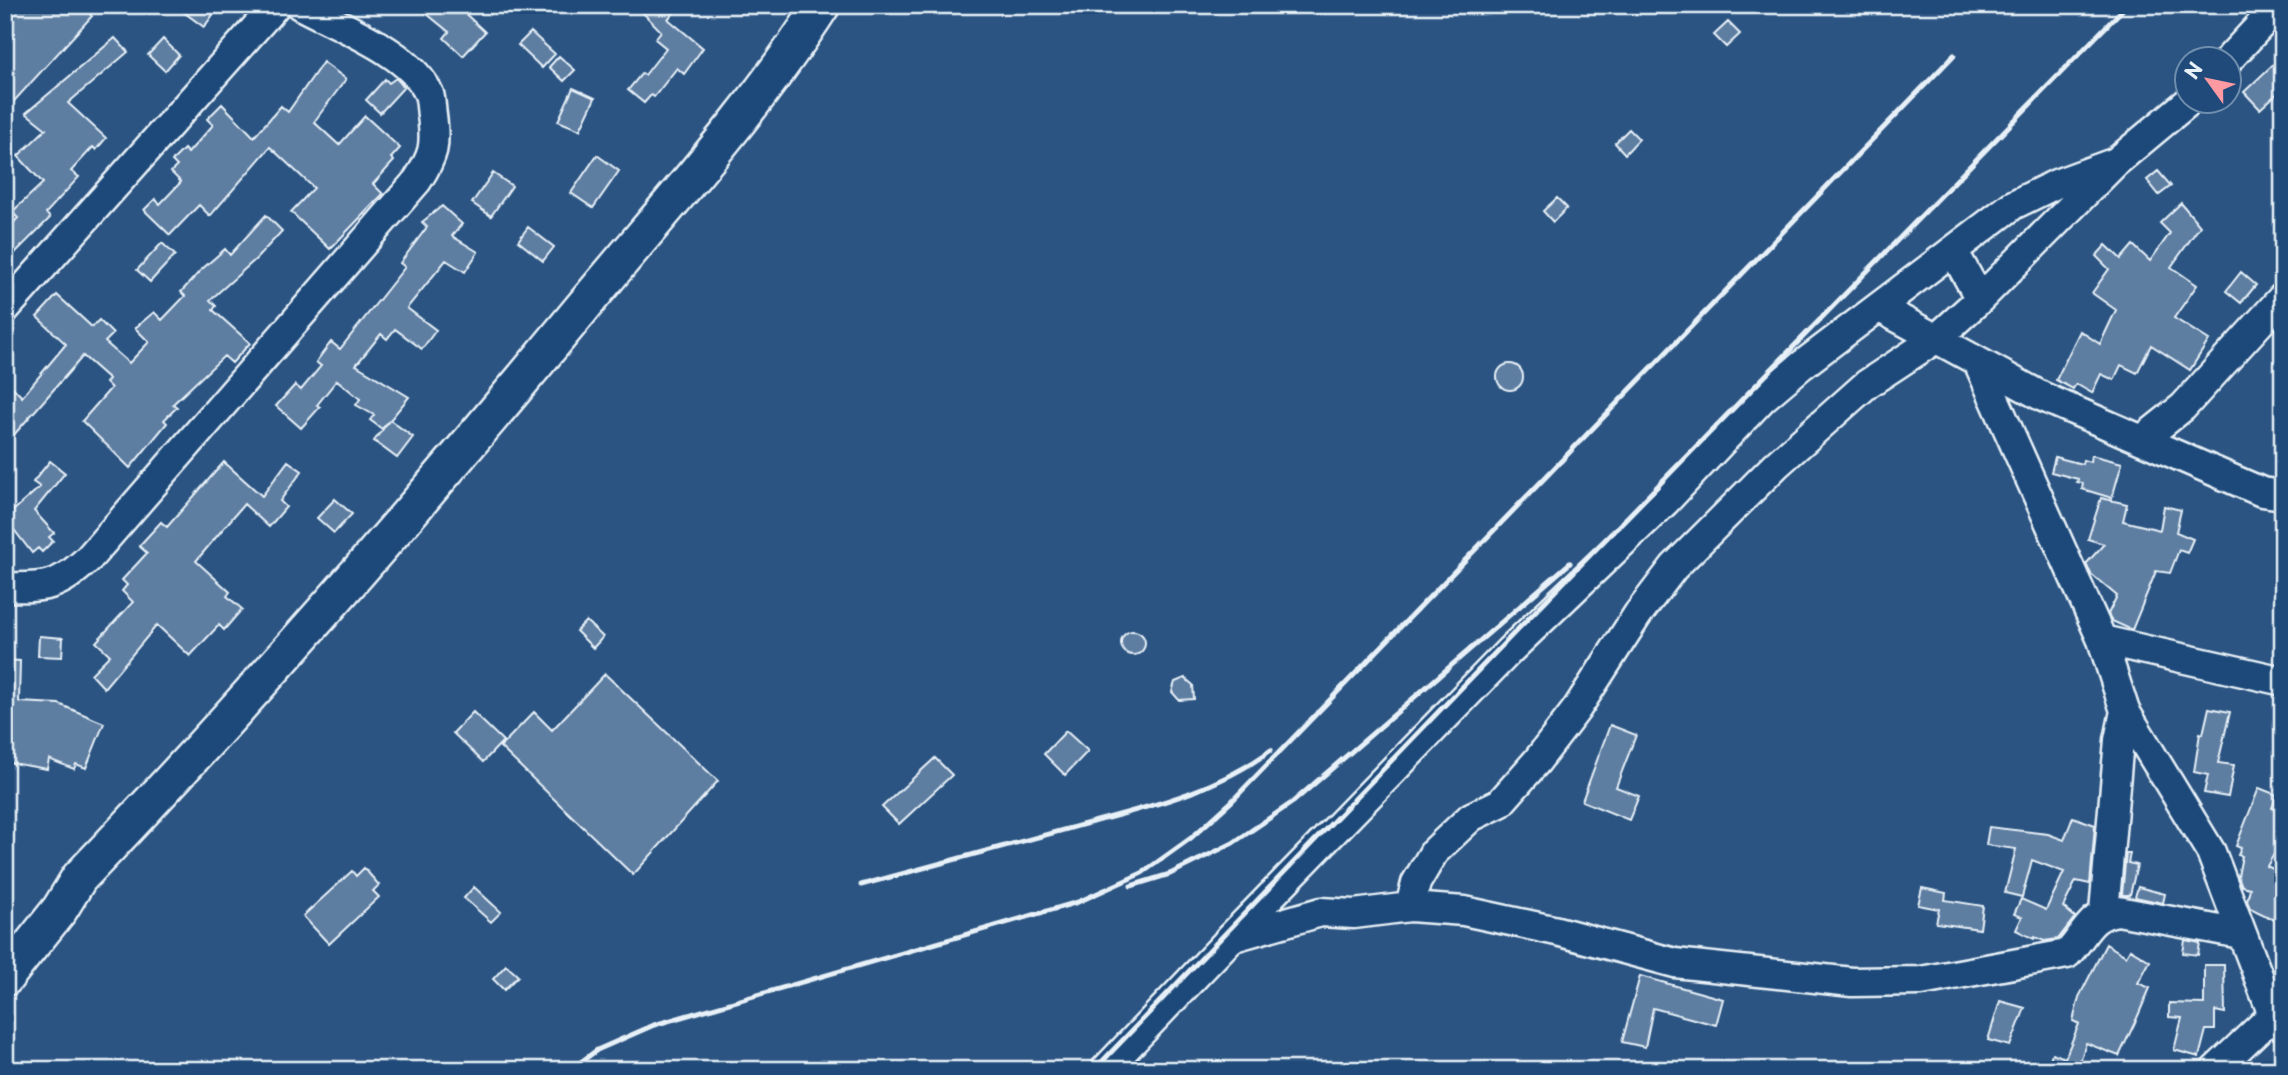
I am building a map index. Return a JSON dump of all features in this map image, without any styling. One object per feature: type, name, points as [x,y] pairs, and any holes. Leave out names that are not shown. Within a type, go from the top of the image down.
[{"type":"main road","points":[[5,978],[60,909],[79,878],[233,714],[491,418],[750,108],[822,5]]},
{"type":"main road","points":[[5,946],[65,885],[79,878]]},
{"type":"street","points":[[5,309],[276,5]]},
{"type":"street","points":[[5,587],[42,588],[60,582],[89,558],[417,181],[430,160],[436,142],[429,94],[416,75],[401,59],[300,5]]},
{"type":"street","points":[[2241,46],[2279,5]]},
{"type":"street","points":[[1409,907],[1416,883],[1434,852],[1471,817],[1500,803],[1537,761],[1576,710],[1638,614],[1674,567],[1776,465],[1867,384],[1937,338],[1980,299],[2116,162],[2172,115]]},
{"type":"street","points":[[2116,162],[2056,184],[2013,205],[1802,365],[1763,398],[1666,501],[1510,650],[1228,940],[1321,912],[1354,914],[1409,907],[1464,911],[1557,931],[1675,963],[1852,982],[1921,981],[2067,954],[2092,920],[2104,912],[2118,911],[2241,934]]},
{"type":"street","points":[[1954,252],[1980,299]]},
{"type":"street","points":[[2143,439],[2183,407],[2283,297]]},
{"type":"street","points":[[1880,308],[2043,397],[2262,492],[2283,495]]},
{"type":"street","points":[[1978,362],[2102,640],[2125,711],[2211,852],[2241,934],[2278,1021],[2215,1070]]},
{"type":"street","points":[[2102,640],[2283,681]]},
{"type":"street","points":[[2104,912],[2119,740],[2125,711]]},
{"type":"street","points":[[1105,1070],[1231,938]]},
{"type":"street","points":[[2255,969],[2283,977]]},
{"type":"building","points":[[5,5],[81,5],[92,16],[5,111]]},
{"type":"building","points":[[174,5],[220,5],[204,27]]},
{"type":"building","points":[[416,5],[456,5],[485,32],[463,56],[444,38],[449,32]]},
{"type":"building","points":[[642,5],[681,5],[668,19],[703,48],[684,74],[677,68],[654,97],[651,95],[644,103],[628,90],[642,73],[645,75],[666,48],[655,39],[661,31],[639,9]]},
{"type":"building","points":[[1728,22],[1740,34],[1726,47],[1714,35]]},
{"type":"building","points":[[531,32],[555,54],[542,68],[518,45]]},
{"type":"building","points":[[115,38],[128,52],[68,103],[106,138],[96,150],[93,147],[71,171],[79,177],[46,213],[50,218],[5,263],[5,232],[18,218],[12,212],[43,183],[18,156],[46,129],[26,113]]},
{"type":"building","points":[[163,39],[179,55],[165,71],[148,55]]},
{"type":"building","points":[[2283,55],[2283,88],[2260,109],[2244,92]]},
{"type":"building","points":[[559,56],[575,70],[564,81],[549,67]]},
{"type":"building","points":[[323,62],[346,79],[314,122],[339,145],[365,116],[400,148],[391,158],[394,161],[373,184],[383,194],[330,249],[291,212],[314,188],[270,147],[210,216],[199,205],[170,235],[144,210],[155,199],[160,204],[181,182],[171,172],[177,166],[172,161],[184,149],[188,153],[213,125],[207,119],[222,104],[254,137],[281,106],[288,112]]},
{"type":"building","points":[[396,78],[404,87],[380,113],[366,100],[385,79],[389,83]]},
{"type":"building","points":[[573,88],[595,98],[580,130],[558,121]]},
{"type":"building","points":[[1629,129],[1639,139],[1625,154],[1615,143]]},
{"type":"building","points":[[597,155],[619,171],[593,208],[571,193]]},
{"type":"building","points":[[2158,171],[2171,186],[2159,195],[2147,180]]},
{"type":"building","points":[[493,173],[512,186],[491,216],[472,203]]},
{"type":"building","points":[[1557,198],[1567,208],[1553,222],[1543,211]]},
{"type":"building","points":[[2181,203],[2200,226],[2171,267],[2197,285],[2174,318],[2209,340],[2190,370],[2151,345],[2137,373],[2121,365],[2114,380],[2101,374],[2092,393],[2076,384],[2073,389],[2056,380],[2080,331],[2100,344],[2116,310],[2092,293],[2109,269],[2096,256],[2106,245],[2121,259],[2133,245],[2150,261],[2170,233],[2160,223]]},
{"type":"building","points":[[442,206],[462,224],[452,236],[478,252],[465,272],[446,260],[407,308],[436,330],[422,349],[395,329],[387,339],[381,334],[356,365],[409,397],[390,420],[413,437],[397,458],[374,441],[389,421],[382,429],[370,420],[374,415],[356,405],[360,399],[337,380],[317,405],[320,407],[301,428],[276,406],[295,385],[301,390],[321,366],[316,362],[331,342],[340,349],[405,267],[400,263],[427,227],[422,222]]},
{"type":"building","points":[[266,215],[282,231],[256,259],[210,300],[216,306],[213,310],[250,343],[232,363],[224,356],[173,404],[177,407],[164,420],[167,423],[130,468],[82,421],[111,388],[106,383],[109,379],[83,356],[5,445],[5,379],[22,397],[66,344],[37,317],[57,295],[92,327],[99,320],[113,334],[105,342],[129,363],[149,342],[135,328],[154,312],[162,320],[185,296],[181,292],[201,270],[225,249],[230,255]]},
{"type":"building","points":[[528,227],[554,247],[543,261],[518,241]]},
{"type":"building","points":[[162,243],[175,255],[150,282],[137,270]]},
{"type":"building","points":[[2241,272],[2256,285],[2241,303],[2226,291]]},
{"type":"building","points":[[1510,364],[1519,368],[1523,377],[1519,386],[1510,390],[1501,386],[1497,377],[1501,368]]},
{"type":"building","points":[[2091,455],[2122,463],[2112,498],[2082,489],[2083,483],[2077,482],[2078,479],[2051,472],[2055,457],[2082,464],[2083,460],[2090,462]]},
{"type":"building","points":[[50,461],[65,473],[34,511],[54,533],[49,537],[53,541],[42,552],[38,548],[32,553],[5,518],[40,487],[33,482]]},
{"type":"building","points":[[288,461],[302,471],[280,501],[286,507],[269,527],[244,504],[196,561],[230,592],[227,596],[242,609],[224,630],[219,625],[190,656],[157,625],[104,688],[91,674],[110,655],[96,642],[133,602],[122,591],[127,585],[122,580],[147,553],[139,546],[161,522],[167,527],[224,462],[262,496]]},
{"type":"building","points":[[2101,498],[2127,504],[2123,521],[2160,530],[2164,506],[2181,510],[2176,532],[2193,539],[2187,553],[2179,550],[2170,573],[2156,571],[2132,630],[2112,621],[2108,614],[2117,596],[2091,574],[2086,564],[2104,544],[2088,539]]},
{"type":"building","points":[[335,499],[352,514],[334,533],[317,518]]},
{"type":"building","points":[[586,621],[603,637],[593,648],[576,631]]},
{"type":"building","points":[[1133,631],[1142,634],[1145,643],[1142,652],[1133,655],[1124,652],[1121,643],[1124,634]]},
{"type":"building","points":[[39,636],[63,638],[62,657],[38,656]]},
{"type":"building","points":[[5,660],[20,661],[19,702],[59,704],[104,723],[86,768],[76,764],[74,769],[49,759],[47,769],[6,762]]},
{"type":"building","points":[[605,674],[718,781],[633,875],[500,747],[534,712],[552,730]]},
{"type":"building","points":[[1185,678],[1193,685],[1194,699],[1179,700],[1172,692],[1175,682]]},
{"type":"building","points":[[2209,708],[2230,712],[2218,763],[2234,765],[2228,797],[2204,793],[2208,775],[2194,772],[2200,733],[2203,734]]},
{"type":"building","points":[[473,712],[503,741],[483,762],[453,733]]},
{"type":"building","points":[[1610,725],[1636,735],[1616,787],[1639,796],[1629,820],[1582,801]]},
{"type":"building","points":[[1066,731],[1088,751],[1065,775],[1044,754]]},
{"type":"building","points":[[935,758],[952,775],[899,824],[882,807]]},
{"type":"building","points":[[2259,788],[2277,795],[2272,808],[2283,812],[2283,839],[2267,866],[2283,874],[2283,924],[2250,908],[2247,901],[2250,888],[2242,886],[2238,876],[2242,856],[2238,855],[2241,848],[2236,846]]},
{"type":"building","points":[[2073,817],[2095,825],[2090,884],[2076,881],[2063,907],[2075,917],[2058,939],[2034,939],[2016,930],[2022,917],[2014,914],[2021,899],[2046,910],[2064,872],[2032,860],[2022,897],[2005,893],[2016,849],[1986,845],[1989,827],[2048,834],[2064,840]]},
{"type":"building","points":[[2126,853],[2130,853],[2128,863],[2137,865],[2130,895],[2122,895]]},
{"type":"building","points":[[364,868],[379,885],[373,891],[379,897],[329,944],[303,916],[352,871],[356,876]]},
{"type":"building","points":[[474,887],[501,912],[491,922],[464,898]]},
{"type":"building","points":[[2138,887],[2165,894],[2163,903],[2135,897]]},
{"type":"building","points":[[1922,888],[1946,893],[1945,900],[1983,906],[1980,929],[1936,923],[1939,909],[1918,905]]},
{"type":"building","points":[[2185,940],[2200,943],[2198,955],[2183,953]]},
{"type":"building","points":[[2106,944],[2126,956],[2130,949],[2150,961],[2138,983],[2150,988],[2137,1018],[2119,1056],[2086,1043],[2080,1062],[2093,1067],[2093,1070],[2047,1070],[2052,1053],[2065,1058],[2079,1024],[2073,1021],[2079,997]]},
{"type":"building","points":[[506,965],[518,976],[504,990],[493,979]]},
{"type":"building","points":[[2204,965],[2224,965],[2225,1013],[2215,1011],[2215,1030],[2206,1030],[2199,1057],[2174,1050],[2182,1018],[2169,1017],[2169,1003],[2204,1004]]},
{"type":"building","points":[[1640,976],[1723,999],[1716,1025],[1653,1008],[1645,1047],[1622,1042]]},
{"type":"building","points":[[2000,1001],[2025,1008],[2010,1046],[1988,1040]]},
{"type":"railway","points":[[1094,1070],[1517,630],[2127,5]]},
{"type":"railway","points":[[570,1070],[597,1050],[654,1025],[1078,902],[1142,873],[1191,838],[1231,802],[1954,55]]},
{"type":"railway","points":[[1131,886],[1170,874],[1233,843],[1293,802],[1570,563]]},
{"type":"railway","points":[[861,885],[1173,799],[1224,778],[1271,750]]}]
